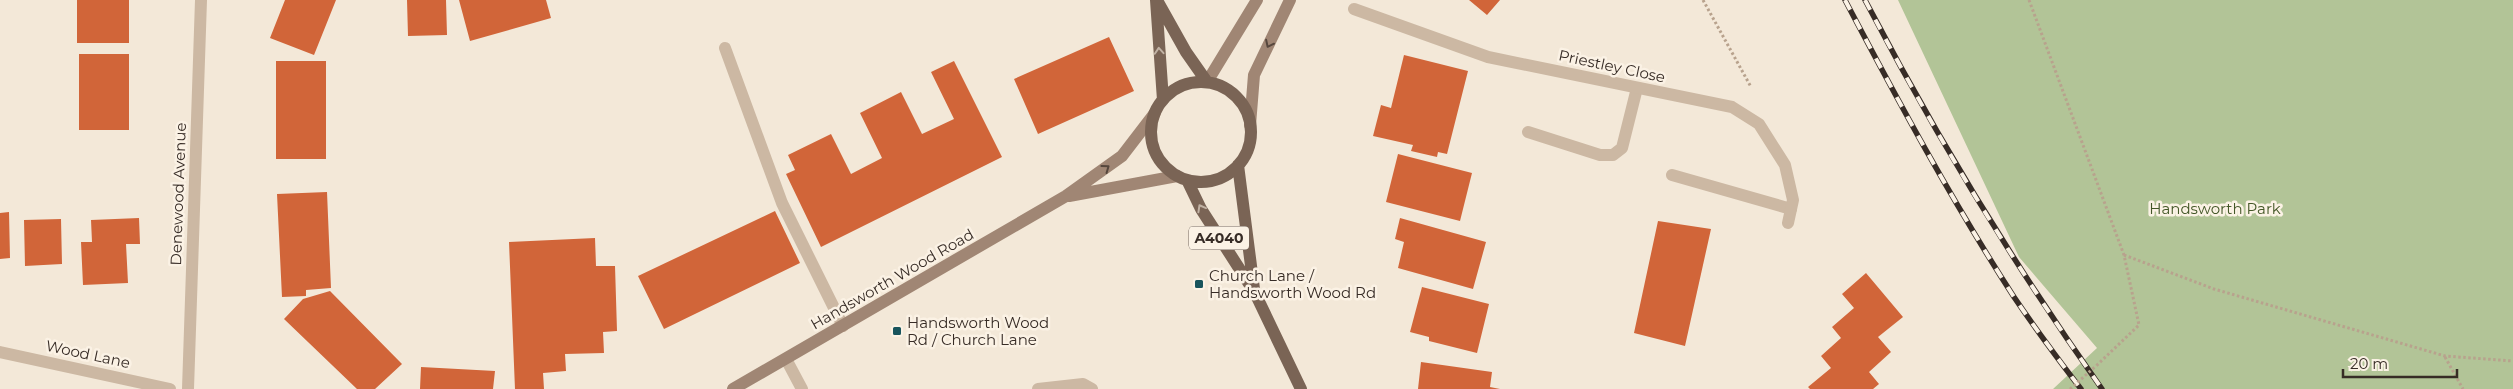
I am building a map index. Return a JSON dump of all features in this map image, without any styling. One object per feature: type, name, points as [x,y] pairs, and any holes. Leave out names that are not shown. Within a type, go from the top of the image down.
[{"type":"main road","points":[[1156,0],[1186,52],[1207,82]]},
{"type":"main road","points":[[1156,0],[1163,100]]},
{"type":"main road","points":[[1207,82],[1257,0]]},
{"type":"main road","points":[[1250,125],[1246,111],[1238,99],[1226,89],[1207,82],[1190,83],[1180,86],[1163,100],[1154,113],[1151,132],[1153,146],[1159,159],[1182,178],[1201,182],[1214,180],[1226,175],[1238,165],[1247,150],[1250,125],[1254,75],[1290,0]]},
{"type":"main road","name":"Handsworth Wood Road","points":[[733,389],[1066,196],[1122,156],[1154,113]]},
{"type":"main road","name":"A4040","points":[[1238,165],[1255,294]]},
{"type":"main road","name":"Handsworth Wood Road","points":[[1066,196],[1182,178]]},
{"type":"main road","name":"A4040","points":[[1182,178],[1255,294],[1301,389]]},
{"type":"street","name":"Denewood Avenue","points":[[188,389],[201,0]]},
{"type":"street","name":"Priestley Close","points":[[1354,10],[1488,57],[1732,107],[1759,124],[1784,164],[1793,200],[1788,224]]},
{"type":"street","points":[[725,48],[782,203],[843,326]]},
{"type":"street","points":[[1528,132],[1600,155],[1613,155],[1622,148],[1637,88]]},
{"type":"street","points":[[1672,175],[1791,209]]},
{"type":"street","name":"Wood Lane","points":[[0,352],[170,389]]},
{"type":"street","points":[[786,359],[802,389]]},
{"type":"street","points":[[1038,389],[1083,384],[1092,389]]},
{"type":"path","points":[[1703,0],[1756,96],[1759,124]]},
{"type":"path","points":[[2029,0],[2124,255],[2139,325],[2070,389]]},
{"type":"path","points":[[2124,255],[2214,289],[2445,356],[2513,361]]},
{"type":"path","points":[[2445,356],[2464,389]]},
{"type":"green space","name":"Handsworth Park","points":[[1898,0],[2513,0],[2513,389],[2053,389],[2097,348],[2019,257]]},
{"type":"building","points":[[77,0],[129,0],[129,43],[77,43]]},
{"type":"building","points":[[285,0],[336,0],[314,55],[270,38]]},
{"type":"building","points":[[407,0],[446,0],[447,35],[408,36]]},
{"type":"building","points":[[459,0],[546,0],[551,18],[470,41]]},
{"type":"building","points":[[1469,0],[1500,0],[1487,15]]},
{"type":"building","points":[[1109,37],[1134,91],[1038,134],[1014,79]]},
{"type":"building","points":[[79,54],[129,54],[129,130],[79,130]]},
{"type":"building","points":[[1404,55],[1468,71],[1447,154],[1438,152],[1437,157],[1411,151],[1413,145],[1373,136],[1381,105],[1391,108]]},
{"type":"building","points":[[276,61],[326,61],[326,159],[276,159]]},
{"type":"building","points":[[954,61],[1002,157],[821,247],[786,174],[795,170],[788,155],[831,134],[851,174],[882,158],[860,113],[901,92],[922,134],[954,119],[931,72]]},
{"type":"building","points":[[1398,154],[1472,173],[1460,221],[1386,202]]},
{"type":"building","points":[[327,192],[331,288],[306,290],[306,296],[282,297],[277,194]]},
{"type":"building","points":[[775,211],[800,263],[664,329],[638,276]]},
{"type":"building","points":[[9,212],[10,258],[0,259],[0,213]]},
{"type":"building","points":[[139,218],[140,244],[126,244],[128,283],[83,285],[81,242],[92,242],[91,220]]},
{"type":"building","points":[[1400,218],[1486,242],[1473,289],[1398,268],[1404,242],[1395,239]]},
{"type":"building","points":[[61,219],[62,264],[25,266],[24,220]]},
{"type":"building","points":[[1658,221],[1711,229],[1685,346],[1634,333]]},
{"type":"building","points":[[595,238],[596,266],[615,266],[617,331],[603,332],[604,353],[565,354],[566,371],[543,373],[544,389],[515,389],[509,242]]},
{"type":"building","points":[[1866,273],[1903,317],[1878,337],[1891,352],[1869,372],[1879,384],[1873,389],[1810,389],[1808,387],[1831,368],[1821,356],[1841,338],[1832,327],[1854,308],[1842,294]]},
{"type":"building","points":[[1422,287],[1489,304],[1477,353],[1429,341],[1429,337],[1410,332]]},
{"type":"building","points":[[330,291],[402,364],[375,389],[357,389],[284,319],[303,299]]},
{"type":"building","points":[[1421,362],[1492,372],[1490,387],[1500,389],[1418,389]]},
{"type":"building","points":[[421,367],[495,371],[493,389],[420,389]]},
{"type":"railway","points":[[1845,0],[1905,113],[1969,224],[2014,297],[2081,389]]},
{"type":"railway","points":[[1865,0],[1920,101],[1977,199],[2037,294],[2102,389]]},
{"type":"place","name":"Church Lane / Handsworth Wood Rd","points":[[1199,284]]},
{"type":"place","name":"Handsworth Wood Rd / Church Lane","points":[[897,331]]}]
